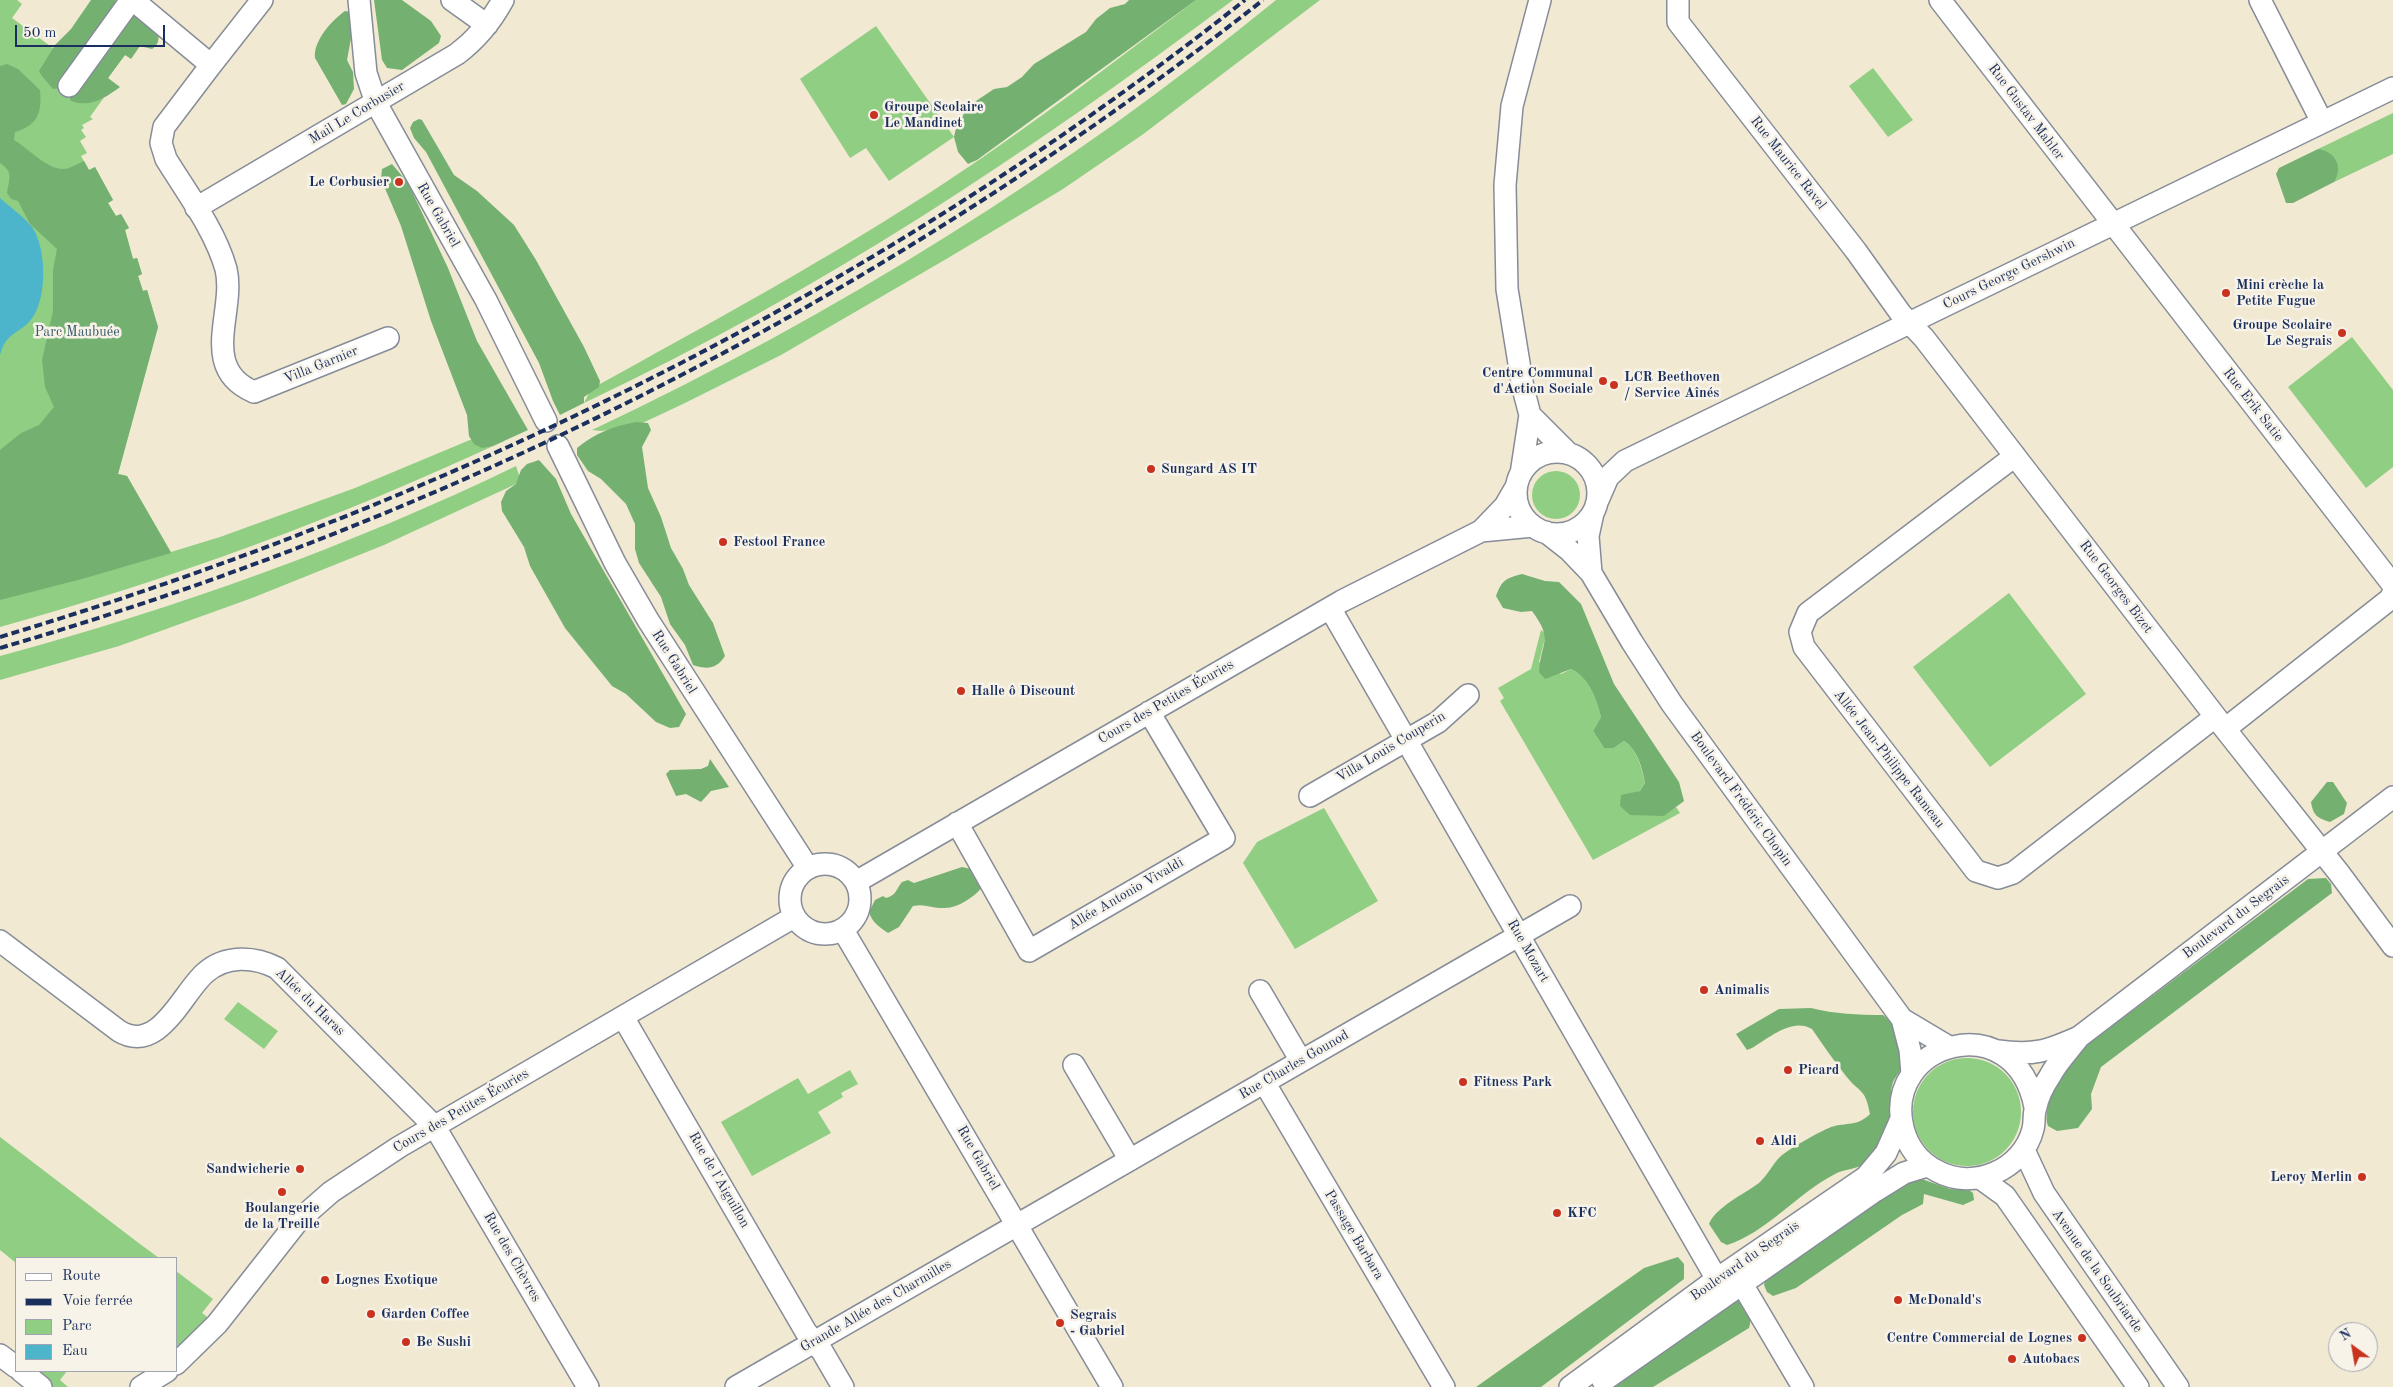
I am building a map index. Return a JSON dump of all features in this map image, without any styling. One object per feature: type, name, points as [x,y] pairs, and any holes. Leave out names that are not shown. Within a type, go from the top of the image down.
[{"type":"street","points":[[69,86],[132,0],[211,64]]},
{"type":"street","points":[[196,208],[166,159],[161,142],[164,127],[262,0]]},
{"type":"street","name":"Rue Gabriel","points":[[359,0],[366,73],[376,103],[486,300],[546,421]]},
{"type":"street","points":[[452,0],[487,25]]},
{"type":"street","name":"Mail Le Corbusier","points":[[196,208],[457,54],[473,42],[487,25],[503,0]]},
{"type":"street","points":[[1530,415],[1575,456],[1590,467],[1596,477],[1595,507],[1584,524],[1572,531],[1559,534],[1539,529],[1525,518],[1520,509],[1519,480],[1530,415],[1523,388],[1507,289],[1505,185],[1512,106],[1540,0]]},
{"type":"street","name":"Rue Maurice Ravel","points":[[1678,0],[1678,22],[1856,251],[1909,323]]},
{"type":"street","name":"Rue Gustav Mahler","points":[[1940,0],[2112,224]]},
{"type":"street","points":[[2260,0],[2322,122]]},
{"type":"street","name":"Cours George Gershwin","points":[[1595,507],[1608,477],[1625,461],[2393,88]]},
{"type":"street","name":"Villa Garnier","points":[[196,208],[220,251],[226,271],[228,292],[222,328],[222,348],[229,369],[240,386],[254,392],[388,338]]},
{"type":"street","name":"Rue Erik Satie","points":[[2112,224],[2393,585]]},
{"type":"street","name":"Rue Georges Bizet","points":[[1909,323],[1924,338],[2393,946]]},
{"type":"street","name":"Rue Gabriel","points":[[558,446],[602,536],[648,620],[808,868]]},
{"type":"street","points":[[1519,480],[1529,463],[1541,455],[1554,452],[1575,456]]},
{"type":"street","name":"Cours George Gershwin","points":[[1575,456],[1625,461]]},
{"type":"street","name":"Allée Jean-Philippe Rameau","points":[[2015,456],[1808,613],[1800,632],[1804,647],[1820,669],[1976,872],[1998,878],[2013,873],[2220,723]]},
{"type":"street","name":"Cours des Petites Écuries","points":[[856,882],[1330,608],[1481,531],[1505,506],[1519,480]]},
{"type":"street","name":"Boulevard Frédéric Chopin","points":[[1591,573],[1588,536],[1595,507]]},
{"type":"street","name":"Cours des Petites Écuries","points":[[1481,531],[1539,529]]},
{"type":"street","name":"Boulevard Frédéric Chopin","points":[[1539,529],[1569,550],[1591,573],[1672,704],[1902,1019],[1910,1050],[1912,1074]]},
{"type":"street","points":[[2220,723],[2390,599],[2393,593]]},
{"type":"street","name":"Rue Mozart","points":[[1330,608],[1519,936],[1728,1286],[1803,1387]]},
{"type":"street","name":"Villa Louis Couperin","points":[[1310,796],[1438,722],[1468,694]]},
{"type":"street","name":"Allée Antonio Vivaldi","points":[[957,823],[1029,950],[1224,838],[1149,712]]},
{"type":"street","name":"Boulevard du Segrais","points":[[2035,1107],[2050,1075],[2080,1037],[2393,797]]},
{"type":"street","points":[[824,864],[840,867],[849,873],[856,882],[860,892],[857,914],[843,930],[825,935],[816,933],[800,924],[794,917],[790,901],[793,884],[799,875],[808,868],[824,864]]},
{"type":"street","name":"Rue Charles Gounod","points":[[1017,1225],[1570,906]]},
{"type":"street","name":"Cours des Petites Écuries","points":[[178,1362],[217,1324],[280,1242],[315,1204],[364,1169],[794,917]]},
{"type":"street","name":"Rue Gabriel","points":[[843,930],[1112,1387]]},
{"type":"street","name":"Allée du Haras","points":[[0,941],[119,1031],[132,1036],[142,1035],[159,1028],[210,969],[239,959],[259,960],[268,963],[282,973],[435,1127]]},
{"type":"street","points":[[1260,991],[1301,1061]]},
{"type":"street","name":"Rue de l'Aiguillon","points":[[623,1017],[806,1332],[822,1351],[843,1387]]},
{"type":"street","name":"Boulevard Frédéric Chopin","points":[[1902,1019],[1949,1047]]},
{"type":"street","name":"Boulevard du Segrais","points":[[1996,1050],[2022,1054],[2041,1052],[2080,1037]]},
{"type":"street","points":[[1965,1044],[1996,1050],[2011,1060],[2024,1073],[2032,1089],[2035,1107],[2033,1130],[2024,1150],[2012,1163],[1997,1173],[1980,1178],[1961,1179],[1943,1175],[1927,1166],[1914,1152],[1905,1137],[1901,1119],[1902,1096],[1912,1074],[1922,1062],[1935,1053],[1949,1047],[1965,1044]]},
{"type":"street","points":[[1074,1065],[1130,1160]]},
{"type":"street","name":"Passage Barbara","points":[[1264,1082],[1444,1387]]},
{"type":"street","name":"Boulevard du Segrais","points":[[1594,1387],[1728,1286],[1866,1177],[1886,1153],[1901,1119]]},
{"type":"street","name":"Rue des Chèvres","points":[[435,1127],[588,1387]]},
{"type":"street","name":"Avenue de la Soubriarde","points":[[2024,1150],[2044,1193],[2178,1387]]},
{"type":"street","name":"Boulevard du Segrais","points":[[1570,1387],[1904,1173],[1927,1166]]},
{"type":"street","points":[[1980,1178],[2005,1196],[2138,1387]]},
{"type":"street","name":"Grande Allée des Charmilles","points":[[736,1387],[1017,1225]]},
{"type":"street","points":[[0,1354],[15,1366]]},
{"type":"street","points":[[21,1372],[41,1387]]},
{"type":"street","points":[[141,1387],[165,1372]]},
{"type":"green space","name":"Parc Maubuée","points":[[0,0],[17,0],[22,4],[12,18],[57,51],[140,34],[108,78],[111,81],[110,89],[90,117],[93,119],[82,125],[84,128],[81,130],[86,137],[80,141],[87,153],[81,156],[89,170],[95,167],[113,200],[108,203],[116,216],[121,214],[129,228],[125,230],[133,259],[137,258],[142,274],[138,276],[143,291],[147,290],[158,327],[118,474],[127,476],[171,552],[220,537],[355,488],[477,437],[504,441],[319,521],[193,567],[0,627]]},
{"type":"green space","points":[[91,0],[115,0],[158,32],[158,40],[152,49],[140,46],[131,59],[125,55],[108,78],[120,87],[97,101],[78,103],[71,101],[69,96],[60,88],[53,89],[39,71],[55,45],[71,29]]},
{"type":"green space","points":[[374,0],[402,0],[431,21],[441,36],[439,43],[402,70],[387,68],[382,60]]},
{"type":"green space","points":[[1129,0],[1196,0],[977,160],[968,164],[958,152],[954,137],[957,124],[970,105],[994,89],[1007,87],[1022,77],[1034,64],[1086,32],[1096,19],[1110,8],[1125,4]]},
{"type":"green space","points":[[1196,0],[1233,0],[1077,113],[919,218],[838,268],[755,315],[671,360],[584,403],[591,389],[817,262],[906,208],[981,159]]},
{"type":"green space","points":[[1276,0],[1320,0],[1142,135],[1063,189],[781,355],[634,427],[601,431],[592,430],[772,339],[860,289],[947,236],[1032,181],[1116,123],[1197,63]]},
{"type":"green space","points":[[345,11],[351,12],[354,22],[347,60],[353,72],[354,89],[346,104],[342,105],[315,58],[315,51],[324,32]]},
{"type":"green space","points":[[876,26],[954,137],[889,181],[866,148],[850,158],[800,79]]},
{"type":"green space","name":"Parc Maubuée","points":[[7,64],[18,69],[40,90],[40,105],[37,117],[29,126],[15,132],[14,140],[40,160],[55,167],[69,168],[84,161],[89,170],[95,167],[113,200],[108,203],[116,216],[121,214],[129,228],[125,230],[133,259],[137,258],[142,274],[138,276],[143,291],[147,290],[158,327],[118,474],[127,476],[171,553],[0,600],[0,450],[21,433],[39,425],[54,407],[45,387],[42,360],[53,311],[53,270],[57,249],[30,224],[18,201],[11,199],[7,193],[10,176],[0,163],[0,66]]},
{"type":"green space","points":[[1873,68],[1913,120],[1888,137],[1849,86]]},
{"type":"green space","points":[[2393,113],[2393,154],[2334,182],[2318,149]]},
{"type":"green space","points":[[419,119],[422,120],[454,175],[477,191],[514,225],[536,260],[584,347],[600,381],[599,387],[584,397],[584,403],[560,415],[539,363],[426,152],[414,138],[410,128],[413,122]]},
{"type":"green space","points":[[2318,149],[2324,150],[2333,156],[2338,165],[2337,176],[2334,182],[2293,203],[2286,203],[2276,174],[2279,168]]},
{"type":"green space","points":[[392,164],[408,183],[448,268],[477,341],[528,430],[493,446],[482,448],[474,444],[469,436],[467,415],[431,321],[401,226],[381,179],[382,169]]},
{"type":"green space","points":[[2352,337],[2393,390],[2393,467],[2366,488],[2288,387]]},
{"type":"green space","points":[[636,422],[648,423],[651,430],[642,447],[648,488],[661,517],[671,548],[683,569],[689,585],[713,623],[725,656],[715,666],[703,668],[693,665],[685,645],[670,624],[661,597],[639,563],[635,549],[635,524],[626,504],[601,479],[588,471],[577,455],[577,448],[598,434],[612,428]]},
{"type":"green space","points":[[539,460],[556,479],[571,514],[686,714],[679,727],[670,728],[656,722],[626,694],[612,686],[565,628],[530,566],[524,547],[502,511],[501,502],[506,491],[516,484],[521,470],[527,464]]},
{"type":"green space","points":[[516,466],[520,478],[516,484],[384,545],[252,598],[119,646],[0,680],[0,656],[132,618],[262,573],[391,522]]},
{"type":"green space","points":[[1551,471],[1561,471],[1573,478],[1580,490],[1580,500],[1573,512],[1561,519],[1551,519],[1543,515],[1536,508],[1532,500],[1532,490],[1536,482],[1543,475]]},
{"type":"green space","points":[[1522,574],[1545,581],[1559,582],[1581,604],[1614,684],[1679,782],[1684,801],[1664,816],[1630,815],[1620,806],[1621,795],[1640,791],[1645,783],[1641,765],[1633,749],[1624,741],[1614,748],[1604,748],[1593,731],[1601,717],[1599,710],[1591,689],[1583,678],[1571,669],[1545,679],[1539,672],[1545,641],[1543,629],[1539,621],[1532,611],[1521,612],[1503,608],[1496,596],[1505,580]]},
{"type":"green space","points":[[2009,593],[2086,694],[1990,767],[1913,667]]},
{"type":"green space","points":[[1541,630],[1546,634],[1539,662],[1561,674],[1571,669],[1587,683],[1597,703],[1601,717],[1593,731],[1604,748],[1614,748],[1624,741],[1636,754],[1645,783],[1640,791],[1630,794],[1649,815],[1664,815],[1676,807],[1680,813],[1593,860],[1500,701],[1504,698],[1498,688],[1531,669]]},
{"type":"green space","points":[[710,759],[729,787],[711,791],[701,802],[686,794],[676,796],[666,774],[670,770],[701,769],[708,766]]},
{"type":"green space","points":[[2327,782],[2333,782],[2347,803],[2344,814],[2330,822],[2316,815],[2311,802]]},
{"type":"green space","points":[[1324,808],[1378,901],[1295,949],[1243,863],[1257,842]]},
{"type":"green space","points":[[962,867],[971,869],[983,886],[966,901],[945,908],[913,906],[899,927],[888,933],[872,919],[869,912],[875,900],[883,896],[886,898],[892,895],[902,882],[908,880],[914,883]]},
{"type":"green space","points":[[2326,878],[2331,884],[2332,893],[2101,1067],[2091,1094],[2092,1109],[2078,1128],[2057,1131],[2048,1126],[2047,1110],[2050,1100],[2071,1057],[2308,879]]},
{"type":"green space","points":[[238,1002],[278,1031],[264,1049],[224,1019]]},
{"type":"green space","points":[[1811,1008],[1847,1014],[1883,1015],[1895,1030],[1902,1049],[1903,1062],[1892,1086],[1890,1116],[1885,1134],[1879,1148],[1867,1163],[1839,1172],[1808,1191],[1769,1222],[1727,1245],[1721,1242],[1709,1224],[1718,1212],[1759,1183],[1778,1159],[1791,1149],[1831,1127],[1856,1123],[1870,1114],[1864,1095],[1846,1076],[1812,1029],[1804,1026],[1789,1027],[1773,1034],[1747,1050],[1736,1034],[1779,1009]]},
{"type":"green space","points":[[1967,1058],[1988,1062],[2005,1074],[2017,1091],[2021,1112],[2017,1133],[2005,1150],[1988,1162],[1967,1166],[1946,1162],[1929,1150],[1917,1133],[1913,1112],[1917,1091],[1929,1074],[1946,1062]]},
{"type":"green space","points":[[850,1070],[858,1084],[841,1093],[843,1097],[818,1112],[831,1133],[752,1176],[721,1122],[798,1078],[808,1094]]},
{"type":"green space","points":[[0,1137],[158,1257],[15,1257],[15,1262],[0,1250]]},
{"type":"green space","points":[[1919,1178],[1950,1189],[1969,1190],[1973,1193],[1974,1200],[1963,1205],[1924,1194],[1923,1204],[1902,1215],[1796,1288],[1773,1296],[1767,1292],[1764,1285],[1766,1277],[1898,1185]]},
{"type":"green space","points":[[1678,1257],[1684,1264],[1684,1279],[1541,1387],[1476,1387],[1644,1268]]},
{"type":"green space","points":[[178,1273],[213,1299],[202,1313],[217,1324],[178,1362]]},
{"type":"green space","points":[[1735,1300],[1740,1300],[1749,1313],[1749,1328],[1653,1387],[1608,1387]]},
{"type":"green space","points":[[23,1372],[66,1372],[60,1380],[68,1387],[31,1387]]},
{"type":"water","points":[[0,198],[21,215],[32,227],[41,248],[43,275],[40,302],[35,313],[29,322],[9,338],[0,355]]},
{"type":"railway","points":[[0,637],[167,583],[332,522],[494,453],[653,377],[808,294],[958,204],[1104,106],[1245,0]]},
{"type":"railway","points":[[0,648],[170,594],[338,532],[502,462],[663,385],[819,300],[972,207],[1120,107],[1263,0]]},
{"type":"place","name":"Groupe Scolaire Le Mandinet","points":[[874,115]]},
{"type":"place","name":"Le Corbusier","points":[[399,182]]},
{"type":"place","name":"Mini crèche la Petite Fugue","points":[[2226,293]]},
{"type":"place","name":"Groupe Scolaire Le Segrais","points":[[2342,333]]},
{"type":"place","name":"Centre Communal d'Action Sociale","points":[[1603,381]]},
{"type":"place","name":"LCR Beethoven / Service Aînés","points":[[1614,385]]},
{"type":"place","name":"Sungard AS IT","points":[[1151,469]]},
{"type":"place","name":"Festool France","points":[[723,542]]},
{"type":"place","name":"Halle ô Discount","points":[[961,691]]},
{"type":"place","name":"Animalis","points":[[1704,990]]},
{"type":"place","name":"Picard","points":[[1788,1070]]},
{"type":"place","name":"Fitness Park","points":[[1463,1082]]},
{"type":"place","name":"Aldi","points":[[1760,1141]]},
{"type":"place","name":"Sandwicherie","points":[[300,1169]]},
{"type":"place","name":"Leroy Merlin","points":[[2362,1177]]},
{"type":"place","name":"Boulangerie de la Treille","points":[[282,1192]]},
{"type":"place","name":"KFC","points":[[1557,1213]]},
{"type":"place","name":"Lognes Exotique","points":[[325,1280]]},
{"type":"place","name":"McDonald's","points":[[1898,1300]]},
{"type":"place","name":"Garden Coffee","points":[[371,1314]]},
{"type":"place","name":"Segrais - Gabriel","points":[[1060,1323]]},
{"type":"place","name":"Centre Commercial de Lognes","points":[[2082,1338]]},
{"type":"place","name":"Be Sushi","points":[[406,1342]]},
{"type":"place","name":"Autobacs","points":[[2012,1359]]}]
